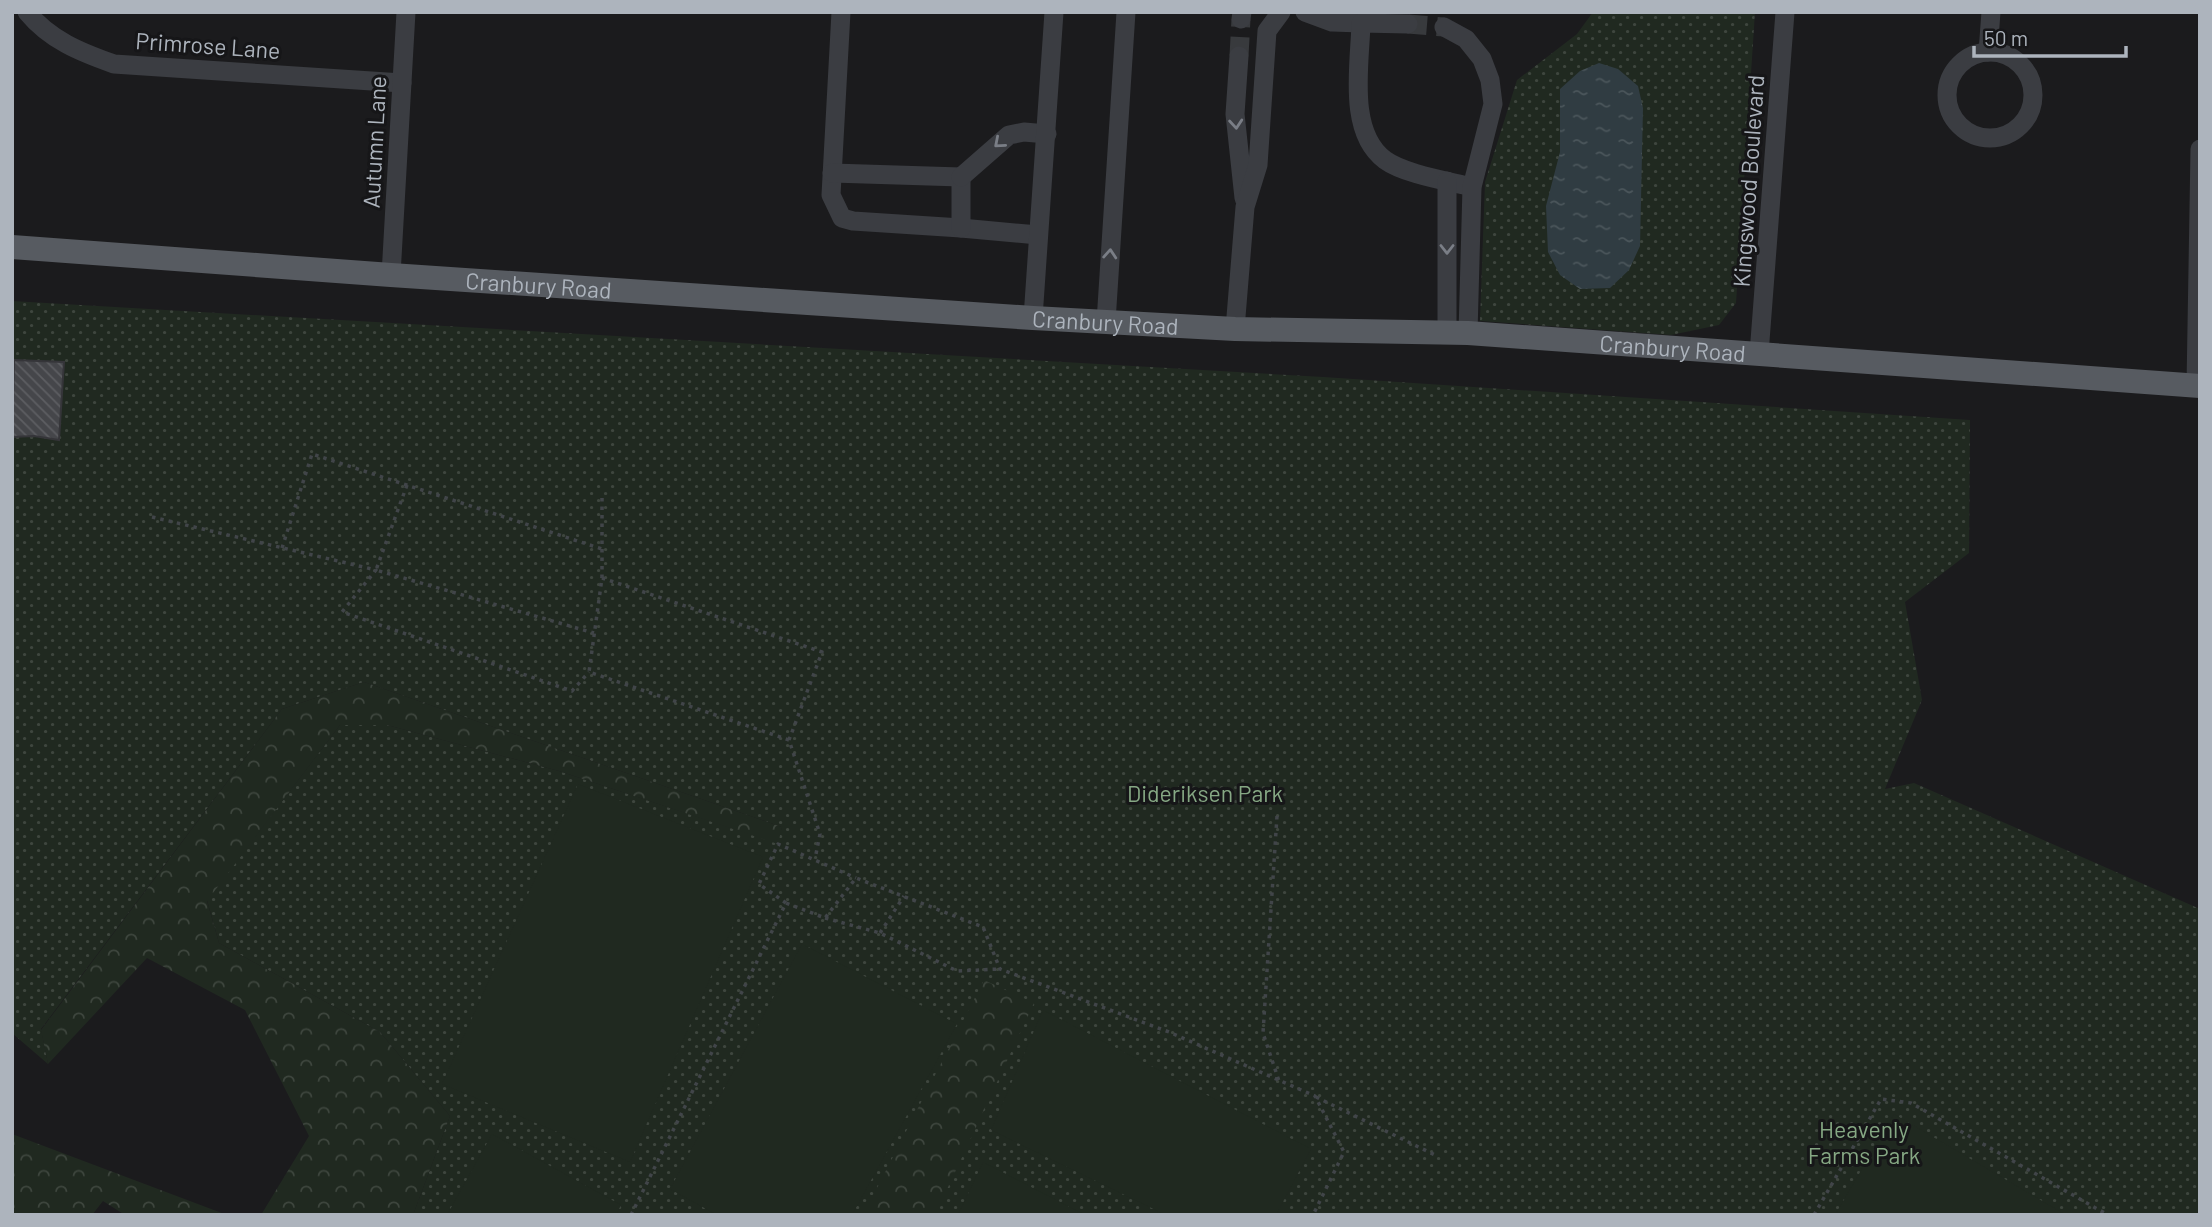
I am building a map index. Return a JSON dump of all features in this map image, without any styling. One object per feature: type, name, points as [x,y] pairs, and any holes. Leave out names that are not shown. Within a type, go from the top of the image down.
[{"type":"main road","name":"Cranbury Road","points":[[12,247],[1033,318],[1235,329],[1457,333],[2198,386]]},
{"type":"street","name":"Primrose Lane","points":[[26,12],[41,29],[78,51],[114,64],[402,83]]},
{"type":"street","name":"Autumn Lane","points":[[391,275],[406,12]]},
{"type":"street","points":[[841,12],[831,195],[842,219],[1038,235]]},
{"type":"street","points":[[1033,318],[1054,12]]},
{"type":"street","points":[[1106,322],[1126,12]]},
{"type":"street","points":[[1245,207],[1258,165],[1267,31],[1282,12]]},
{"type":"street","points":[[1305,12],[1332,22],[1408,24]]},
{"type":"street","name":"Kingswood Boulevard","points":[[1759,354],[1785,12]]},
{"type":"street","points":[[1988,52],[1991,12]]},
{"type":"street","points":[[1361,23],[1359,116],[1366,139],[1385,160],[1415,172],[1472,187]]},
{"type":"street","points":[[1444,27],[1466,38],[1482,59],[1490,80],[1493,104],[1472,187],[1457,333]]},
{"type":"street","points":[[1988,52],[2005,55],[2017,61],[2026,71],[2032,97],[2030,110],[2023,122],[2013,131],[1987,138],[1974,135],[1954,118],[1948,106],[1947,93],[1956,68],[1974,55],[1988,52]]},
{"type":"street","points":[[1235,329],[1245,207],[1235,114],[1239,56]]},
{"type":"street","points":[[832,173],[961,177],[1009,135],[1024,132],[1047,134]]},
{"type":"street","points":[[2198,386],[2200,149]]},
{"type":"street","points":[[961,177],[961,228]]},
{"type":"street","points":[[1447,181],[1457,333]]},
{"type":"path","points":[[282,548],[312,454],[602,549]]},
{"type":"path","points":[[407,485],[376,570],[342,612],[572,691],[589,672],[602,578],[602,498]]},
{"type":"path","points":[[152,517],[376,570],[594,632]]},
{"type":"path","points":[[602,578],[822,652],[789,740],[820,834],[815,859]]},
{"type":"path","points":[[589,672],[789,740]]},
{"type":"path","points":[[1277,816],[1263,1033],[1279,1081]]},
{"type":"path","points":[[1000,969],[983,927],[856,878],[778,844],[758,884],[786,903],[825,918],[880,933],[957,971],[1000,969],[1169,1032],[1315,1096],[1437,1156]]},
{"type":"path","points":[[825,918],[856,878]]},
{"type":"path","points":[[880,933],[904,896]]},
{"type":"path","points":[[631,1215],[786,903]]},
{"type":"path","points":[[1313,1215],[1344,1152],[1315,1096]]},
{"type":"path","points":[[1814,1215],[1881,1099],[1911,1103],[2108,1215]]},
{"type":"green space","points":[[1593,12],[1755,12],[1736,303],[1719,325],[1671,335],[1480,321],[1485,182],[1517,80],[1577,34]]},
{"type":"green space","name":"Dideriksen Park","points":[[12,301],[1323,377],[1970,420],[1969,553],[1905,602],[1922,700],[1885,789],[1914,783],[2200,909],[2200,1215],[413,1215],[450,1116],[380,1032],[219,943],[207,900],[340,725],[387,725],[559,771],[777,843],[782,827],[364,682],[282,709],[41,1029],[48,1064],[12,1033]]},
{"type":"green space","points":[[364,682],[782,827],[778,844],[559,771],[387,725],[340,725],[207,901],[219,943],[380,1032],[450,1116],[413,1215],[261,1215],[309,1136],[245,1010],[147,958],[48,1064],[41,1030],[282,709]]},
{"type":"green space","points":[[578,784],[763,857],[630,1162],[442,1084]]},
{"type":"green space","points":[[802,944],[957,1024],[852,1215],[717,1215],[670,1189]]},
{"type":"green space","points":[[984,980],[1034,1003],[935,1215],[863,1215]]},
{"type":"green space","points":[[1043,1010],[1311,1149],[1276,1215],[1166,1215],[991,1130]]},
{"type":"green space","points":[[1894,1114],[2066,1215],[1835,1215]]},
{"type":"green space","points":[[12,1134],[227,1215],[125,1215],[103,1201],[92,1215],[12,1215]]},
{"type":"green space","points":[[492,1134],[621,1205],[616,1215],[447,1215]]},
{"type":"green space","points":[[983,1162],[1085,1215],[958,1215]]},
{"type":"water","points":[[1599,63],[1618,69],[1638,86],[1643,108],[1640,246],[1629,270],[1610,288],[1580,289],[1560,275],[1548,252],[1546,206],[1560,152],[1560,89],[1580,71]]},
{"type":"building","points":[[14,360],[64,362],[59,440],[34,436],[12,437]]},
{"type":"tunnel","points":[[1239,56],[1241,19]]},
{"type":"tunnel","points":[[1408,24],[1444,27]]},
{"type":"park label","name":"Heavenly Farms Park","points":[[1864,1142]]}]
